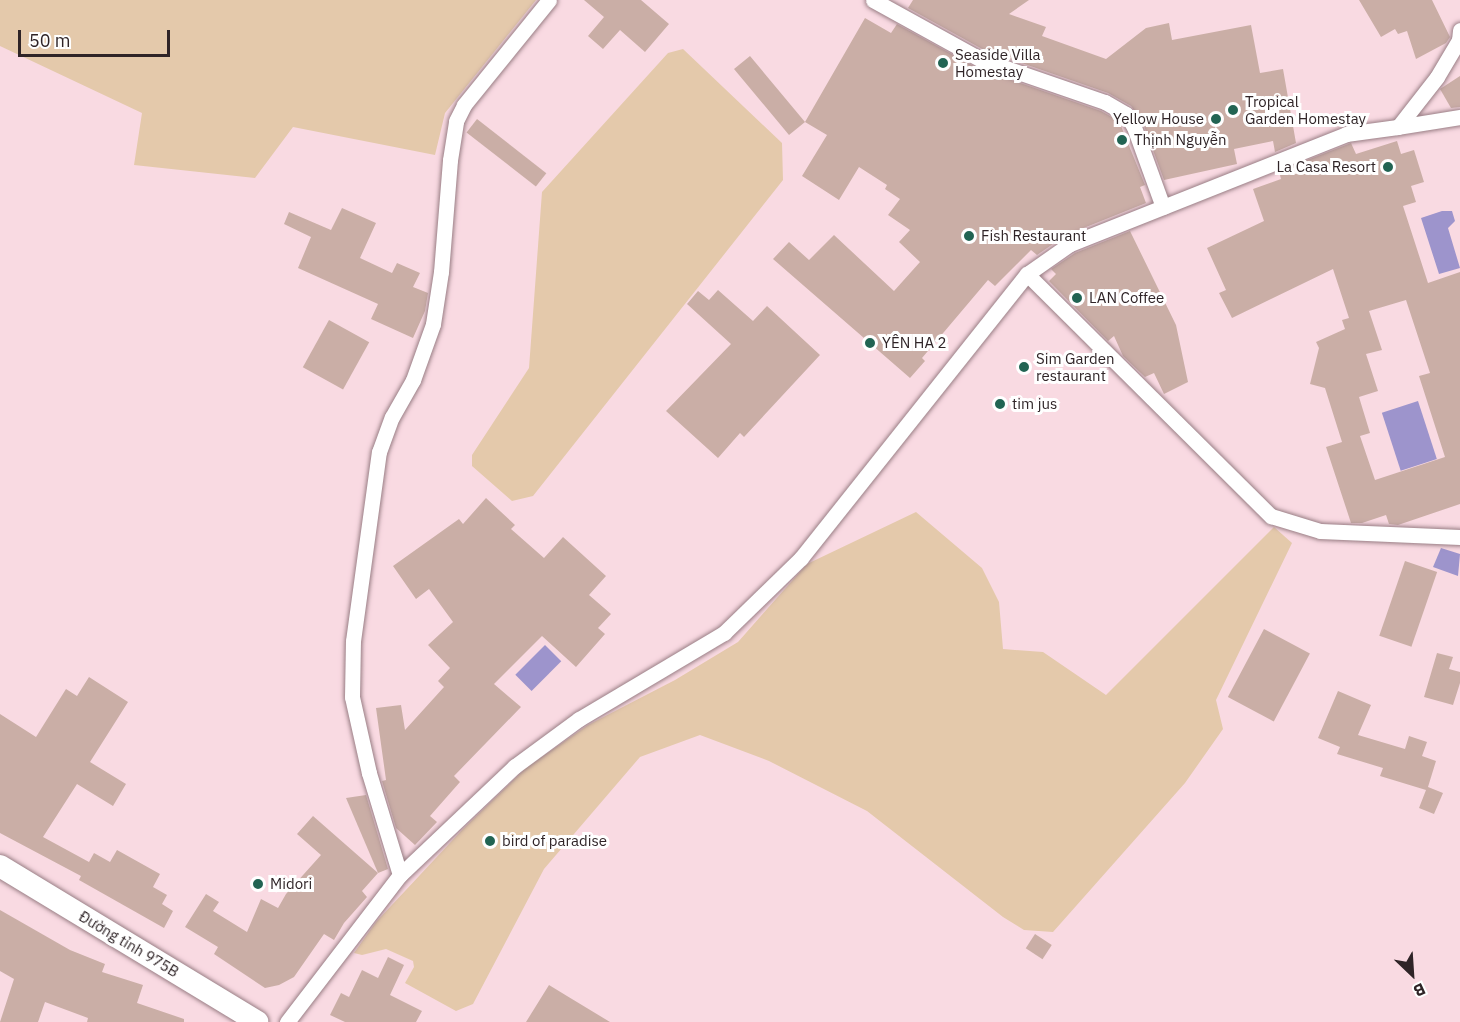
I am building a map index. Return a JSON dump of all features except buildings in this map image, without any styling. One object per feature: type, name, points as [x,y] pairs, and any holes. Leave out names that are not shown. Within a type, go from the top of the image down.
[{"type":"main road","name":"Đường tỉnh 975B","points":[[0,866],[258,1022]]},
{"type":"street","points":[[400,875],[369,773],[352,697],[354,631],[379,452],[392,417],[414,380],[433,324],[441,272],[450,160],[456,121],[464,105],[549,0]]},
{"type":"street","points":[[873,0],[980,59],[1105,102],[1126,114],[1134,127],[1163,207]]},
{"type":"street","points":[[1398,127],[1437,77],[1459,40],[1460,30]]},
{"type":"street","points":[[287,1022],[400,875],[515,766],[579,719],[724,633],[801,558],[1027,274],[1070,244],[1346,134],[1460,117]]},
{"type":"street","points":[[1027,274],[1271,516],[1320,531],[1460,537]]},
{"type":"shaded area","points":[[0,0],[536,0],[445,113],[435,155],[293,127],[255,178],[134,165],[142,113],[0,46]]},
{"type":"shaded area","points":[[683,49],[782,143],[783,180],[533,496],[512,501],[472,466],[472,455],[529,368],[542,192],[668,53]]},
{"type":"shaded area","points":[[1442,211],[1452,211],[1455,221],[1448,228],[1460,268],[1439,274],[1421,218]]},
{"type":"shaded area","points":[[1418,401],[1437,459],[1401,471],[1382,413]]},
{"type":"shaded area","points":[[916,512],[982,568],[999,602],[1003,649],[1043,652],[1106,695],[1274,527],[1292,543],[1216,700],[1223,729],[1185,783],[1053,932],[1024,930],[1003,917],[867,811],[769,761],[700,735],[640,757],[544,869],[473,1004],[456,1011],[405,983],[414,967],[413,961],[386,949],[362,955],[354,953],[376,922],[463,829],[526,768],[588,725],[675,680],[738,642],[807,564]]},
{"type":"shaded area","points":[[1441,548],[1460,554],[1458,576],[1433,567]]},
{"type":"shaded area","points":[[545,645],[561,661],[532,691],[515,675]]},
{"type":"place","name":"Seaside Villa Homestay","points":[[943,63]]},
{"type":"place","name":"Tropical Garden Homestay","points":[[1233,110]]},
{"type":"place","name":"Yellow House","points":[[1216,119]]},
{"type":"place","name":"Thịnh Nguyễn","points":[[1122,140]]},
{"type":"place","name":"La Casa Resort","points":[[1388,167]]},
{"type":"place","name":"Fish Restaurant","points":[[969,236]]},
{"type":"place","name":"LAN Coffee","points":[[1077,298]]},
{"type":"place","name":"YÊN HA 2","points":[[870,343]]},
{"type":"place","name":"Sim Garden restaurant","points":[[1024,367]]},
{"type":"place","name":"tim jus","points":[[1000,404]]},
{"type":"place","name":"bird of paradise","points":[[490,841]]},
{"type":"place","name":"Midori","points":[[258,884]]}]
